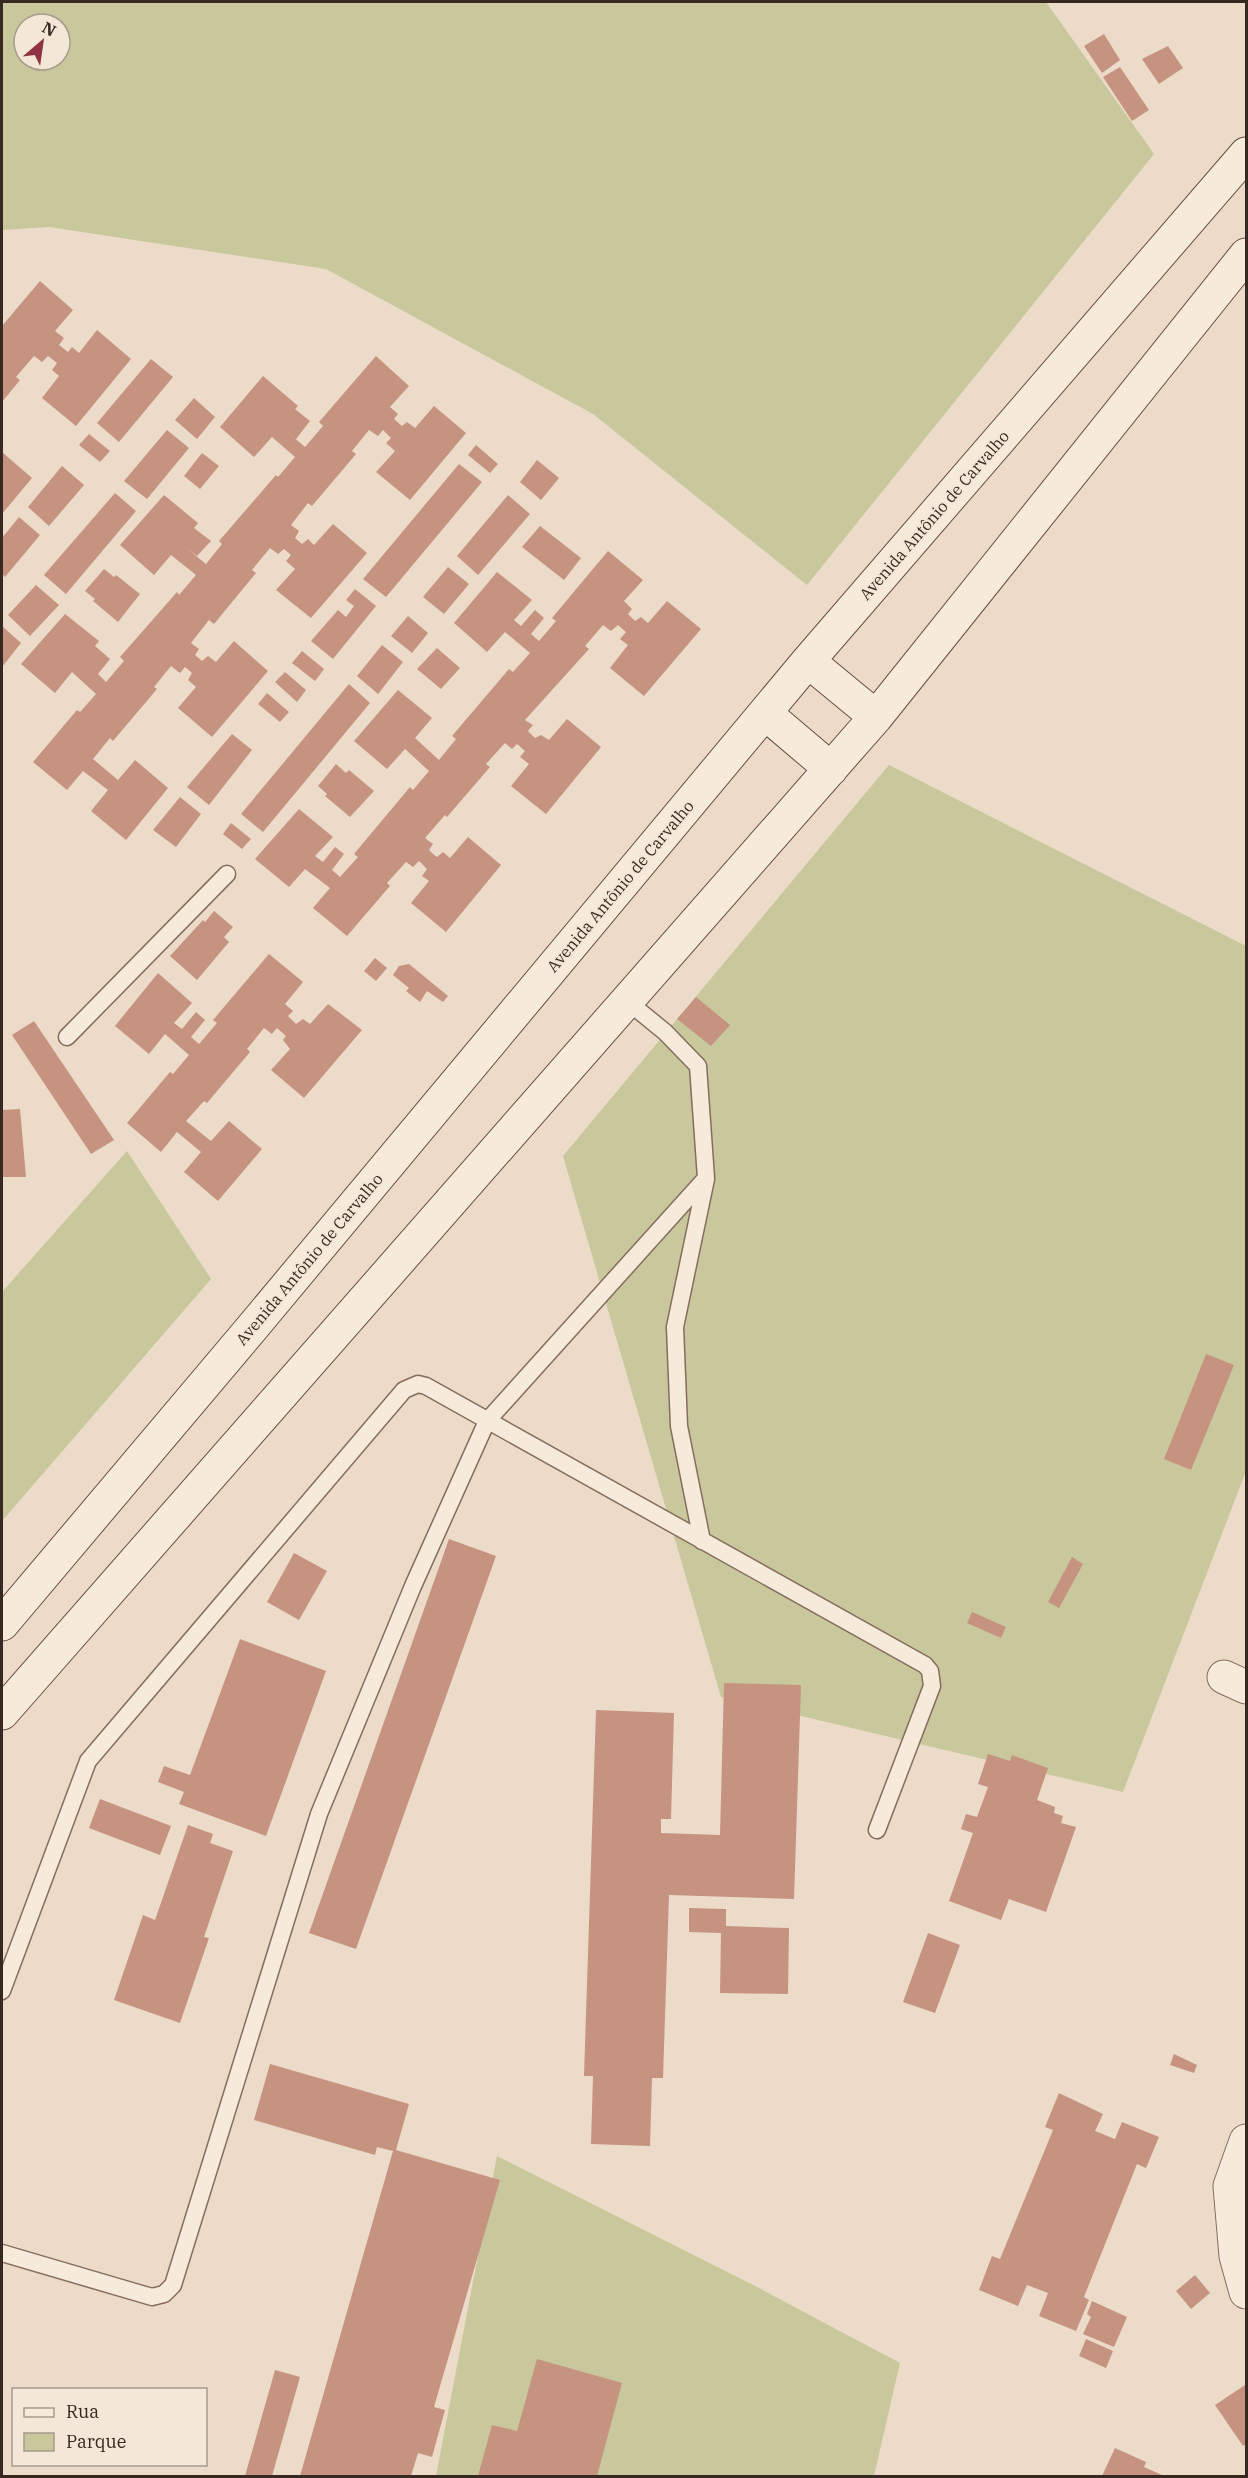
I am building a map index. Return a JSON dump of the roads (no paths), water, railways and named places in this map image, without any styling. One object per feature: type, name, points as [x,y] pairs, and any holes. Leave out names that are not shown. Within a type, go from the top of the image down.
[{"type":"main road","name":"Avenida Antônio de Carvalho","points":[[2,1624],[259,1320],[808,661],[1246,154]]},
{"type":"main road","points":[[2,1713],[876,717],[1246,255]]},
{"type":"main road","points":[[808,661],[876,717]]},
{"type":"main road","points":[[765,713],[831,769]]},
{"type":"main road","points":[[1246,2141],[1230,2186],[1236,2256],[1246,2292]]},
{"type":"lane","points":[[67,1037],[227,874]]},
{"type":"lane","points":[[627,1001],[665,1032],[698,1066],[706,1178],[675,1327],[679,1426],[702,1541]]},
{"type":"lane","points":[[2,2253],[152,2297],[164,2294],[173,2285],[319,1814],[413,1586],[487,1421],[706,1178]]},
{"type":"lane","points":[[2,1992],[88,1761],[404,1390],[418,1384],[426,1386],[924,1665],[933,1678],[932,1686],[877,1830]]}]
